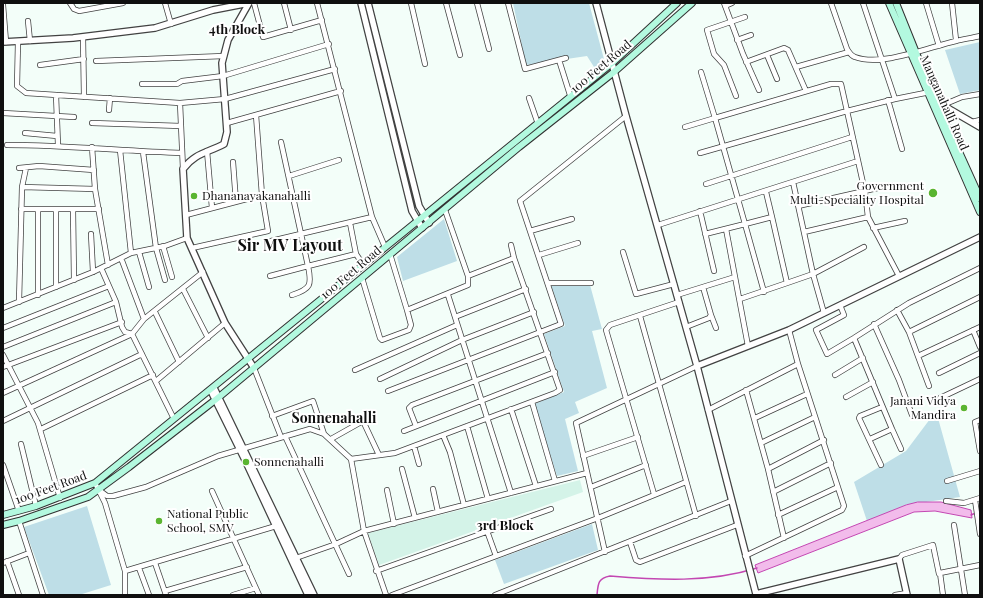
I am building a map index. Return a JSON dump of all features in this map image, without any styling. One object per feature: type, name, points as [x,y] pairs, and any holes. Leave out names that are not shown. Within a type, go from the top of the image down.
[{"type":"main road","name":"100 Feet Road","points":[[3,515],[60,498],[95,483],[212,390],[570,95],[612,63],[677,3]]},
{"type":"main road","name":"100 Feet Road","points":[[3,525],[19,521],[88,497],[99,490],[218,398],[519,147],[614,72],[692,3]]},
{"type":"main road","name":"Manganahalli Road","points":[[889,3],[930,92],[980,212]]},
{"type":"main road","name":"Manganahalli Road","points":[[896,3],[913,53]]},
{"type":"main road","name":"Manganahalli Road","points":[[934,103],[980,198]]},
{"type":"street","points":[[70,3],[74,9],[79,11],[123,3]]},
{"type":"street","points":[[165,3],[171,24]]},
{"type":"street","points":[[3,5],[5,42],[18,42],[83,37],[155,28],[213,10],[249,3]]},
{"type":"street","points":[[183,169],[190,160],[224,144],[228,132],[226,123],[222,63],[228,40],[249,3]]},
{"type":"street","points":[[254,3],[263,37],[322,20]]},
{"type":"street","points":[[284,3],[290,30]]},
{"type":"street","points":[[317,3],[329,44],[372,217],[385,248]]},
{"type":"street","points":[[361,3],[412,211],[422,228]]},
{"type":"street","points":[[368,3],[419,206],[429,223]]},
{"type":"street","points":[[411,3],[425,64]]},
{"type":"street","points":[[446,3],[460,55]]},
{"type":"street","points":[[477,3],[489,49]]},
{"type":"street","points":[[508,3],[525,69],[566,58]]},
{"type":"street","points":[[596,3],[626,116],[697,366],[737,525],[752,577],[754,594],[899,559],[902,555],[933,545],[943,595]]},
{"type":"street","points":[[732,3],[724,5],[746,62],[760,90]]},
{"type":"street","points":[[831,3],[849,52],[856,58],[881,59],[913,53],[956,40],[980,36]]},
{"type":"street","points":[[863,3],[895,99]]},
{"type":"street","points":[[926,3],[939,46]]},
{"type":"street","points":[[952,3],[956,40]]},
{"type":"street","points":[[736,96],[724,65],[714,54],[707,30],[745,17]]},
{"type":"street","points":[[28,21],[30,41]]},
{"type":"street","points":[[737,40],[752,35]]},
{"type":"street","points":[[83,37],[84,97]]},
{"type":"street","points":[[18,42],[17,86],[26,93],[180,103],[225,99],[335,69]]},
{"type":"street","points":[[142,84],[177,84],[182,81],[223,76],[329,44]]},
{"type":"street","points":[[746,62],[784,48],[788,50],[806,91]]},
{"type":"street","points":[[796,67],[849,52]]},
{"type":"street","points":[[767,55],[777,79]]},
{"type":"street","points":[[96,61],[224,56]]},
{"type":"street","points":[[40,65],[84,59]]},
{"type":"street","points":[[558,60],[570,95]]},
{"type":"street","points":[[701,72],[764,292]]},
{"type":"street","points":[[684,127],[831,84],[841,84],[865,192],[868,217],[899,276]]},
{"type":"street","points":[[226,123],[340,91]]},
{"type":"street","points":[[700,153],[888,100],[930,92]]},
{"type":"street","points":[[944,105],[962,97],[980,94]]},
{"type":"street","points":[[56,95],[58,145]]},
{"type":"street","points":[[109,110],[110,98]]},
{"type":"street","points":[[529,98],[538,121]]},
{"type":"street","points":[[888,100],[902,149]]},
{"type":"street","points":[[180,103],[187,238],[226,323],[247,360],[254,368],[272,416],[336,544],[349,574]]},
{"type":"street","points":[[934,103],[944,105],[980,127]]},
{"type":"street","points":[[3,113],[74,117]]},
{"type":"street","points":[[192,248],[268,231],[262,195],[256,115]]},
{"type":"street","points":[[388,391],[562,322],[520,201],[626,116]]},
{"type":"street","points":[[972,122],[980,120]]},
{"type":"street","points":[[92,123],[181,126]]},
{"type":"street","points":[[25,133],[57,136]]},
{"type":"street","points":[[706,184],[852,137]]},
{"type":"street","points":[[281,142],[311,280],[306,290],[292,295]]},
{"type":"street","points":[[7,145],[58,145],[143,152],[182,153]]},
{"type":"street","points":[[92,147],[95,189],[108,265]]},
{"type":"street","points":[[120,150],[131,253]]},
{"type":"street","points":[[207,151],[212,208]]},
{"type":"street","points":[[143,152],[156,248],[165,280]]},
{"type":"street","points":[[289,176],[339,160]]},
{"type":"street","points":[[658,225],[766,192],[858,161]]},
{"type":"street","points":[[233,162],[236,202]]},
{"type":"street","points":[[19,168],[39,166],[94,170]]},
{"type":"street","points":[[19,302],[22,186],[26,168]]},
{"type":"street","points":[[793,182],[813,274],[824,313]]},
{"type":"street","points":[[798,206],[891,185]]},
{"type":"street","points":[[22,186],[95,189]]},
{"type":"street","points":[[766,192],[787,283]]},
{"type":"street","points":[[186,215],[262,195]]},
{"type":"street","points":[[21,208],[38,210],[99,209]]},
{"type":"street","points":[[56,209],[56,287]]},
{"type":"street","points":[[73,209],[74,280]]},
{"type":"street","points":[[38,210],[38,295]]},
{"type":"street","points":[[407,310],[448,295],[468,285],[468,276],[445,210]]},
{"type":"street","points":[[700,212],[714,271]]},
{"type":"street","points":[[271,242],[372,217]]},
{"type":"street","points":[[705,234],[772,217]]},
{"type":"street","points":[[804,232],[868,217]]},
{"type":"street","points":[[530,231],[572,219]]},
{"type":"street","points":[[873,228],[905,221]]},
{"type":"street","points":[[350,223],[356,254],[360,260]]},
{"type":"street","points":[[726,229],[748,346]]},
{"type":"street","points":[[91,234],[93,272]]},
{"type":"street","points":[[606,552],[576,423],[697,366],[789,330],[980,237]]},
{"type":"street","points":[[3,308],[93,272],[131,253],[156,248],[187,238]]},
{"type":"street","points":[[538,255],[578,243]]},
{"type":"street","points":[[351,459],[395,453],[558,391],[560,387],[526,288],[514,258],[511,245]]},
{"type":"street","points":[[163,246],[172,277]]},
{"type":"street","points":[[740,300],[813,274],[864,247]]},
{"type":"street","points":[[139,252],[149,287]]},
{"type":"street","points":[[623,252],[636,294],[674,284]]},
{"type":"street","points":[[270,276],[356,254]]},
{"type":"street","points":[[362,278],[380,338],[382,340],[409,330],[411,325],[390,254]]},
{"type":"street","points":[[121,258],[144,319]]},
{"type":"street","points":[[468,276],[514,258]]},
{"type":"street","points":[[100,268],[116,302],[122,327],[125,332],[132,334],[174,419]]},
{"type":"street","points":[[840,305],[844,315],[816,330],[826,354],[897,310],[980,268]]},
{"type":"street","points":[[3,393],[132,334],[144,319],[155,312],[203,272]]},
{"type":"street","points":[[677,295],[735,277]]},
{"type":"street","points":[[548,283],[591,283]]},
{"type":"street","points":[[3,328],[108,286]]},
{"type":"street","points":[[702,287],[716,328]]},
{"type":"street","points":[[455,317],[526,288]]},
{"type":"street","points":[[183,289],[208,338]]},
{"type":"street","points":[[448,295],[511,493]]},
{"type":"street","points":[[909,332],[980,297]]},
{"type":"street","points":[[3,347],[116,302]]},
{"type":"street","points":[[654,494],[606,330],[610,325],[679,302]]},
{"type":"street","points":[[897,310],[909,332],[929,386]]},
{"type":"street","points":[[155,312],[179,362]]},
{"type":"street","points":[[380,379],[462,340],[534,312]]},
{"type":"street","points":[[686,327],[709,318],[711,315]]},
{"type":"street","points":[[640,316],[696,516]]},
{"type":"street","points":[[5,367],[122,322]]},
{"type":"street","points":[[156,381],[226,323]]},
{"type":"street","points":[[874,324],[899,380],[912,415]]},
{"type":"street","points":[[355,370],[457,325]]},
{"type":"street","points":[[918,356],[980,327]]},
{"type":"street","points":[[746,559],[784,538],[842,510],[844,504],[824,440],[807,394],[789,330]]},
{"type":"street","points":[[973,330],[980,347]]},
{"type":"street","points":[[854,338],[901,449]]},
{"type":"street","points":[[416,426],[409,408],[411,406],[548,353]]},
{"type":"street","points":[[939,373],[980,353]]},
{"type":"street","points":[[3,421],[142,354]]},
{"type":"street","points":[[3,355],[5,367],[19,385],[41,429],[60,498]]},
{"type":"street","points":[[835,375],[863,358]]},
{"type":"street","points":[[708,410],[798,364]]},
{"type":"street","points":[[404,430],[482,398],[554,372]]},
{"type":"street","points":[[41,429],[153,375]]},
{"type":"street","points":[[940,398],[980,379]]},
{"type":"street","points":[[846,397],[873,382]]},
{"type":"street","points":[[212,390],[218,398],[294,558],[308,595]]},
{"type":"street","points":[[746,390],[768,469],[784,538]]},
{"type":"street","points":[[754,418],[807,394]]},
{"type":"street","points":[[272,416],[313,401],[324,434]]},
{"type":"street","points":[[532,402],[555,481]]},
{"type":"street","points":[[881,464],[859,418],[860,416],[882,407]]},
{"type":"street","points":[[512,409],[536,486]]},
{"type":"street","points":[[761,443],[815,417]]},
{"type":"street","points":[[980,420],[975,422],[980,451]]},
{"type":"street","points":[[331,439],[363,421],[379,455]]},
{"type":"street","points":[[467,426],[488,499]]},
{"type":"street","points":[[99,490],[108,496],[113,496],[146,487],[200,463],[283,436],[310,429],[324,434],[351,459],[364,531],[376,571],[386,595]]},
{"type":"street","points":[[870,439],[892,429]]},
{"type":"street","points":[[443,435],[450,452],[464,505]]},
{"type":"street","points":[[584,456],[638,437]]},
{"type":"street","points":[[768,469],[824,440]]},
{"type":"street","points":[[21,444],[36,506]]},
{"type":"street","points":[[414,446],[419,464]]},
{"type":"street","points":[[242,449],[276,526],[314,595]]},
{"type":"street","points":[[773,492],[831,463]]},
{"type":"street","points":[[3,465],[19,511]]},
{"type":"street","points":[[591,487],[646,465]]},
{"type":"street","points":[[402,469],[414,518]]},
{"type":"street","points":[[947,481],[980,471]]},
{"type":"street","points":[[294,558],[336,544],[364,531],[587,473]]},
{"type":"street","points":[[392,595],[598,518],[686,482]]},
{"type":"street","points":[[95,483],[105,503],[125,572],[125,595]]},
{"type":"street","points":[[778,515],[838,487]]},
{"type":"street","points":[[433,489],[438,512]]},
{"type":"street","points":[[388,490],[394,524]]},
{"type":"street","points":[[212,491],[259,595]]},
{"type":"street","points":[[946,501],[964,503],[978,499],[980,534]]},
{"type":"street","points":[[495,595],[731,501]]},
{"type":"street","points":[[376,571],[551,509]]},
{"type":"street","points":[[19,521],[43,595]]},
{"type":"street","points":[[630,542],[636,560],[640,562],[737,525]]},
{"type":"street","points":[[954,525],[964,595]]},
{"type":"street","points":[[125,572],[276,526]]},
{"type":"street","points":[[487,531],[496,556]]},
{"type":"street","points":[[19,595],[5,562],[29,553]]},
{"type":"street","points":[[895,595],[907,594],[899,559]]},
{"type":"street","points":[[155,563],[165,593],[247,567]]},
{"type":"street","points":[[938,574],[940,572],[980,565]]},
{"type":"street","points":[[139,568],[149,595]]},
{"type":"street","points":[[233,595],[256,588]]},
{"type":"green space","points":[[580,480],[583,492],[379,565],[368,533]]},
{"type":"shaded area","points":[[513,3],[589,3],[605,63],[594,67],[587,56],[526,65]]},
{"type":"shaded area","points":[[980,42],[980,90],[960,94],[945,50]]},
{"type":"shaded area","points":[[444,219],[457,261],[403,281],[397,257]]},
{"type":"shaded area","points":[[551,285],[590,285],[602,329],[592,331],[607,388],[575,402],[579,413],[565,419],[578,471],[557,476],[534,404],[564,392],[544,334],[565,326]]},
{"type":"shaded area","points":[[936,411],[960,497],[906,505],[867,521],[854,482],[906,451]]},
{"type":"shaded area","points":[[918,502],[941,502],[971,510],[972,518],[935,511],[914,512],[758,573],[755,565],[906,505]]},
{"type":"shaded area","points":[[87,506],[111,585],[79,595],[49,595],[24,527]]},
{"type":"shaded area","points":[[592,524],[598,550],[504,584],[495,560]]},
{"type":"waterway","points":[[971,515],[980,511]]},
{"type":"waterway","points":[[597,595],[599,582],[603,578],[610,576],[647,579],[684,579],[721,576],[757,568]]},
{"type":"place","name":"Government Multi-Speciality Hospital","points":[[933,193]]},
{"type":"place","name":"Dhananayakanahalli","points":[[194,196]]},
{"type":"place","name":"Janani Vidya Mandira","points":[[964,408]]},
{"type":"place","name":"Sonnenahalli","points":[[246,462]]},
{"type":"place","name":"National Public School, SMV","points":[[159,521]]},
{"type":"district","name":"4th Block","points":[[237,30]]},
{"type":"district","name":"Sir MV Layout","points":[[290,246]]},
{"type":"district","name":"Sonnenahalli","points":[[334,419]]},
{"type":"district","name":"3rd Block","points":[[505,526]]}]
